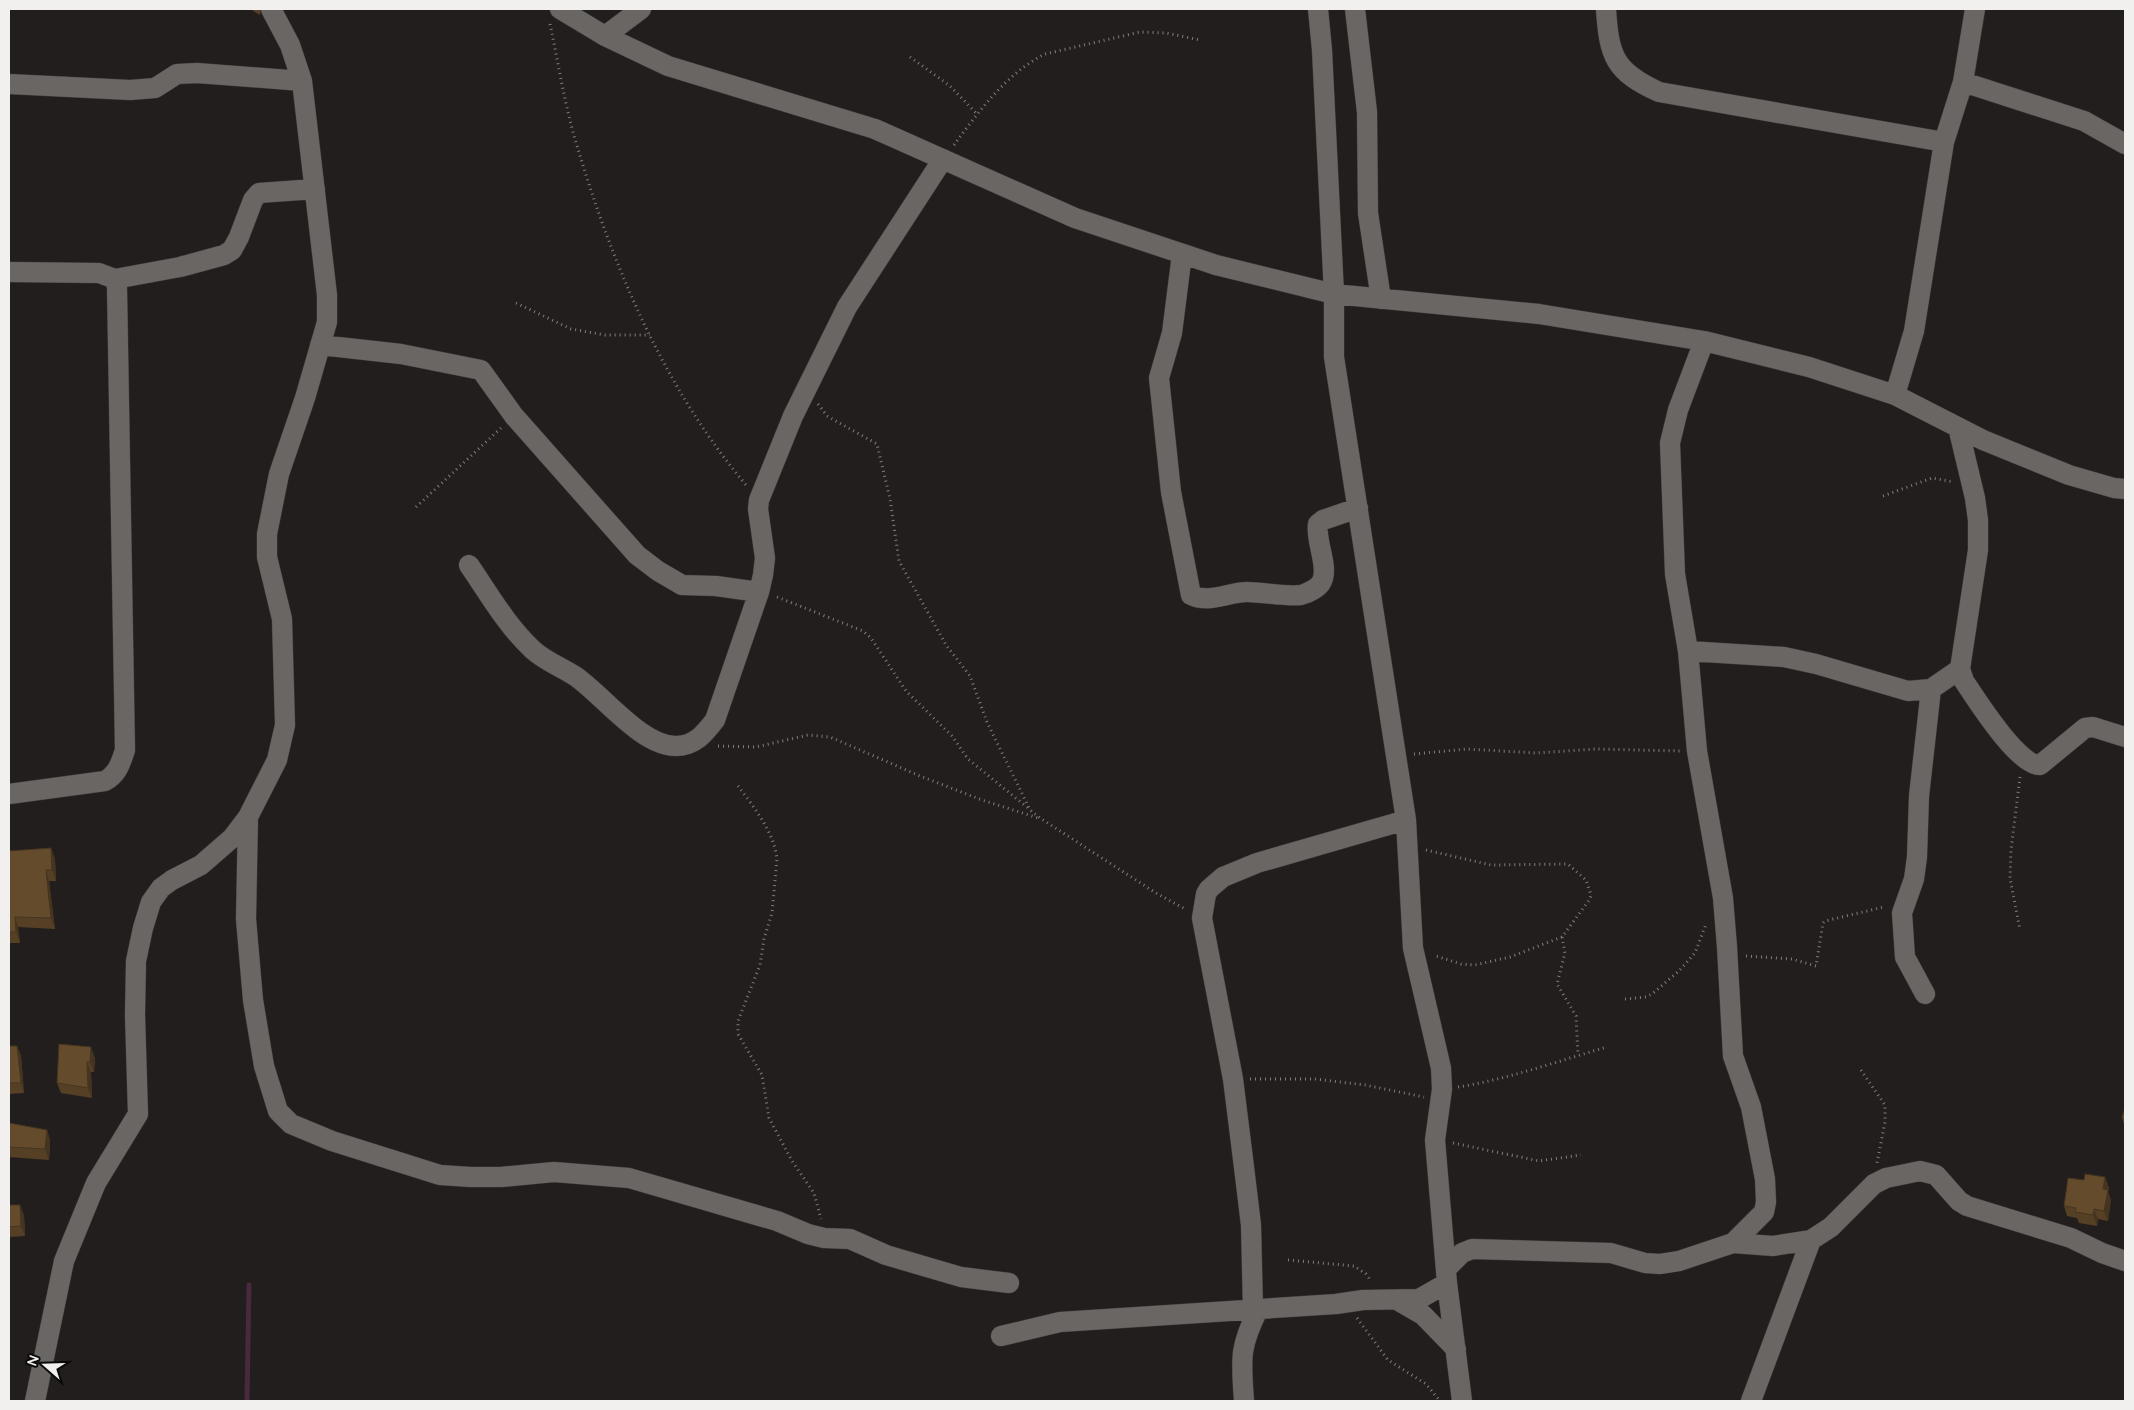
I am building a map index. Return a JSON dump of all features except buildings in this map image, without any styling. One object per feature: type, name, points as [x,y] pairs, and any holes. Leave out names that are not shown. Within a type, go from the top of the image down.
[{"type":"street","points":[[35,1401],[64,1261],[96,1184],[138,1117],[135,1015],[136,961],[151,902],[161,888],[201,865],[232,838],[248,817],[277,760],[285,725],[282,619],[267,557],[267,534],[279,474],[305,398],[327,322],[327,295],[302,80],[290,45],[271,9]]},
{"type":"street","points":[[604,36],[641,9]]},
{"type":"street","points":[[1318,9],[1322,50],[1334,294],[1334,357],[1406,820],[1413,948],[1441,1068],[1442,1089],[1435,1140],[1447,1276],[1462,1401]]},
{"type":"street","points":[[1355,9],[1367,112],[1368,212],[1381,300]]},
{"type":"street","points":[[1606,9],[1609,35],[1615,59],[1620,68],[1636,82],[1659,92],[1944,142]]},
{"type":"street","points":[[1895,395],[1914,331],[1944,142],[1963,82],[1975,9]]},
{"type":"street","points":[[554,13],[668,66],[875,129],[1075,218],[1216,265],[1334,294],[1539,314],[1704,342],[1809,367],[1895,395],[1958,427],[2069,476],[2114,488],[2125,489]]},
{"type":"street","points":[[9,84],[130,90],[155,88],[177,74],[197,73],[302,80]]},
{"type":"street","points":[[1963,82],[2084,121],[2125,144]]},
{"type":"street","points":[[469,565],[499,609],[534,651],[575,676],[636,729],[666,745],[678,746],[692,743],[703,736],[715,720],[759,592],[765,558],[758,509],[759,500],[793,416],[847,307],[943,159]]},
{"type":"street","points":[[9,272],[99,273],[115,279],[180,267],[224,256],[232,250],[253,200],[259,193],[314,188]]},
{"type":"street","points":[[1182,254],[1172,333],[1160,378],[1171,492],[1191,595],[1204,599],[1245,592],[1300,595],[1317,588],[1323,580],[1317,531],[1318,524],[1323,520],[1358,508]]},
{"type":"street","points":[[9,794],[105,781],[113,777],[125,750],[118,307],[115,279]]},
{"type":"street","points":[[1704,342],[1678,410],[1670,443],[1675,574],[1688,651],[1697,751],[1723,898],[1733,1056],[1751,1107],[1764,1179],[1766,1202],[1764,1212],[1733,1243]]},
{"type":"street","points":[[320,345],[401,354],[478,369],[484,372],[514,416],[638,555],[658,571],[676,582],[689,587],[716,586],[759,592]]},
{"type":"street","points":[[1958,427],[1975,498],[1978,520],[1978,550],[1960,669],[1967,686],[2017,754],[2029,763],[2040,764],[2078,732],[2089,727],[2125,737]]},
{"type":"street","points":[[1688,651],[1784,657],[1816,664],[1908,691],[1931,689],[1960,669]]},
{"type":"street","points":[[1925,994],[1905,957],[1902,913],[1914,879],[1917,857],[1918,796],[1931,689]]},
{"type":"street","points":[[248,817],[246,919],[253,1000],[264,1066],[278,1111],[283,1119],[291,1124],[332,1141],[440,1175],[501,1177],[554,1172],[629,1178],[777,1221],[801,1232],[850,1240],[886,1254],[961,1277],[1009,1282]]},
{"type":"street","points":[[1244,1401],[1241,1357],[1256,1309],[1251,1225],[1233,1079],[1202,918],[1206,894],[1223,877],[1257,863],[1406,820]]},
{"type":"street","points":[[1001,1336],[1060,1322],[1391,1299],[1419,1299],[1447,1276],[1462,1253],[1472,1249],[1611,1253],[1645,1263],[1660,1264],[1679,1261],[1733,1243],[1773,1246],[1811,1240],[1831,1227],[1874,1184],[1886,1178],[1920,1171],[1936,1175],[1959,1201],[1967,1206],[2071,1238],[2102,1253],[2125,1261]]},
{"type":"street","points":[[1751,1401],[1811,1240]]},
{"type":"street","points":[[1391,1299],[1423,1315],[1456,1349]]},
{"type":"path","points":[[554,13],[562,87],[577,148],[604,231],[660,359],[687,406],[759,500]]},
{"type":"path","points":[[943,159],[977,114],[1012,77],[1034,59],[1045,54],[1140,32],[1166,33],[1200,40]]},
{"type":"path","points":[[910,57],[950,86],[977,114]]},
{"type":"path","points":[[516,303],[571,329],[605,335],[650,335]]},
{"type":"path","points":[[809,383],[818,404],[827,416],[877,444],[890,499],[899,561],[946,645],[970,676],[987,722],[1030,810]]},
{"type":"path","points":[[416,508],[514,416]]},
{"type":"path","points":[[1883,496],[1932,478],[1955,482],[1970,482]]},
{"type":"path","points":[[759,592],[789,601],[863,630],[871,638],[906,691],[952,736],[968,758],[1040,818],[1156,893],[1202,918]]},
{"type":"path","points":[[716,746],[756,747],[808,736],[830,737],[973,796],[1040,818]]},
{"type":"path","points":[[1396,755],[1467,749],[1536,753],[1596,749],[1697,751]]},
{"type":"path","points":[[2017,754],[2020,775],[2011,850],[2010,878],[2020,930]]},
{"type":"path","points":[[738,786],[760,814],[776,852],[777,859],[772,913],[764,939],[760,965],[738,1021],[738,1034],[762,1075],[771,1123],[792,1161],[814,1192],[821,1219],[834,1238]]},
{"type":"path","points":[[1408,846],[1491,865],[1570,865],[1586,880],[1590,889],[1590,897],[1562,936],[1523,953],[1475,965],[1447,960],[1413,948]]},
{"type":"path","points":[[1625,999],[1652,994],[1690,961],[1708,921],[1723,898]]},
{"type":"path","points":[[1727,947],[1741,955],[1753,958],[1792,959],[1816,966],[1823,923],[1825,921],[1906,901]]},
{"type":"path","points":[[1562,936],[1565,953],[1558,984],[1576,1016],[1578,1055]]},
{"type":"path","points":[[1233,1079],[1315,1079],[1365,1084],[1422,1097],[1430,1096],[1442,1089],[1485,1082],[1607,1047]]},
{"type":"path","points":[[1861,1070],[1885,1105],[1885,1122],[1874,1184]]},
{"type":"path","points":[[1435,1140],[1539,1160],[1581,1155]]},
{"type":"path","points":[[1288,1260],[1354,1266],[1366,1274],[1391,1299]]},
{"type":"path","points":[[1346,1303],[1388,1360],[1426,1384],[1440,1401]]},
{"type":"waterway","points":[[247,1401],[249,1285]]}]
